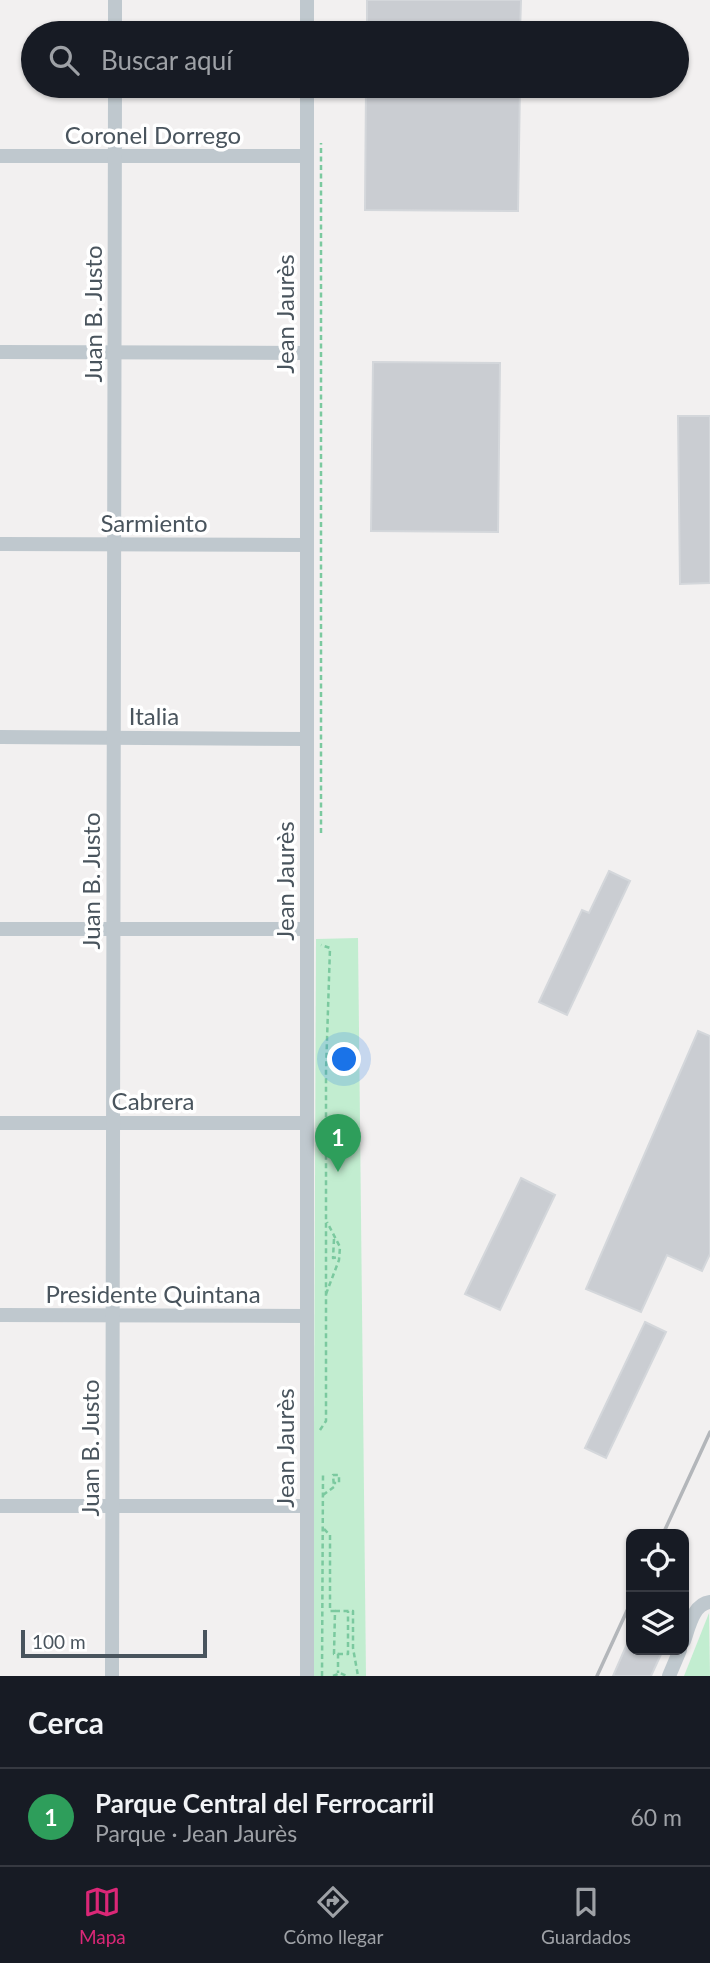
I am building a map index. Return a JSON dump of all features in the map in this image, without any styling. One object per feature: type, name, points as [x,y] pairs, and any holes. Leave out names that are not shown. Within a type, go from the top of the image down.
[{"type":"street","points":[[115,21],[116,0]]},
{"type":"street","points":[[307,0],[307,21]]},
{"type":"street","name":"Juan B. Justo","points":[[111,1676],[115,98]]},
{"type":"street","name":"Jean Jaurès","points":[[307,98],[307,1123],[313,1315],[312,1503],[307,1676]]},
{"type":"street","name":"Coronel Dorrego","points":[[0,156],[307,156]]},
{"type":"street","points":[[0,352],[307,353]]},
{"type":"street","name":"Sarmiento","points":[[0,544],[307,545]]},
{"type":"street","name":"Italia","points":[[0,737],[307,739]]},
{"type":"street","points":[[0,929],[113,929],[307,935]]},
{"type":"street","name":"Cabrera","points":[[0,1123],[307,1123]]},
{"type":"street","name":"Presidente Quintana","points":[[0,1315],[313,1315]]},
{"type":"street","points":[[0,1506],[312,1503]]},
{"type":"street","points":[[689,1629],[698,1608],[707,1602]]},
{"type":"street","points":[[669,1676],[678,1655]]},
{"type":"path","points":[[307,935],[330,948],[326,1422],[318,1433]]},
{"type":"path","points":[[313,1315],[325,1296],[340,1247],[320,1206]]},
{"type":"path","points":[[323,1475],[323,1676]]},
{"type":"path","points":[[312,1503],[334,1487],[334,1483]]},
{"type":"path","points":[[318,1524],[330,1535],[330,1611],[353,1611],[353,1648],[358,1676]]},
{"type":"path","points":[[317,1604],[330,1603]]},
{"type":"path","points":[[335,1611],[334,1654],[348,1654],[348,1611]]},
{"type":"path","points":[[338,1654],[338,1673]]},
{"type":"path","points":[[333,1676],[338,1673],[347,1676]]},
{"type":"green space","points":[[358,938],[366,1676],[313,1676],[316,939]]},
{"type":"green space","points":[[709,1613],[710,1676],[684,1676]]},
{"type":"building","points":[[367,0],[521,0],[520,21],[367,21]]},
{"type":"building","points":[[366,98],[520,98],[518,211],[365,210]]},
{"type":"building","points":[[373,362],[500,363],[498,532],[371,531]]},
{"type":"building","points":[[678,416],[710,416],[710,583],[680,584]]},
{"type":"building","points":[[609,871],[630,881],[567,1015],[539,1002],[582,910],[589,913]]},
{"type":"building","points":[[698,1031],[710,1036],[710,1254],[702,1271],[667,1255],[641,1312],[586,1289]]},
{"type":"building","points":[[521,1178],[555,1195],[500,1310],[465,1294]]},
{"type":"building","points":[[645,1322],[666,1332],[606,1458],[585,1448]]},
{"type":"building","points":[[626,1646],[626,1655],[661,1655],[651,1676],[613,1676]]},
{"type":"railway","points":[[665,1529],[710,1432]]},
{"type":"railway","points":[[597,1676],[626,1613]]},
{"type":"place","name":"Parque Central del Ferrocarril","points":[[338,1172]]}]
